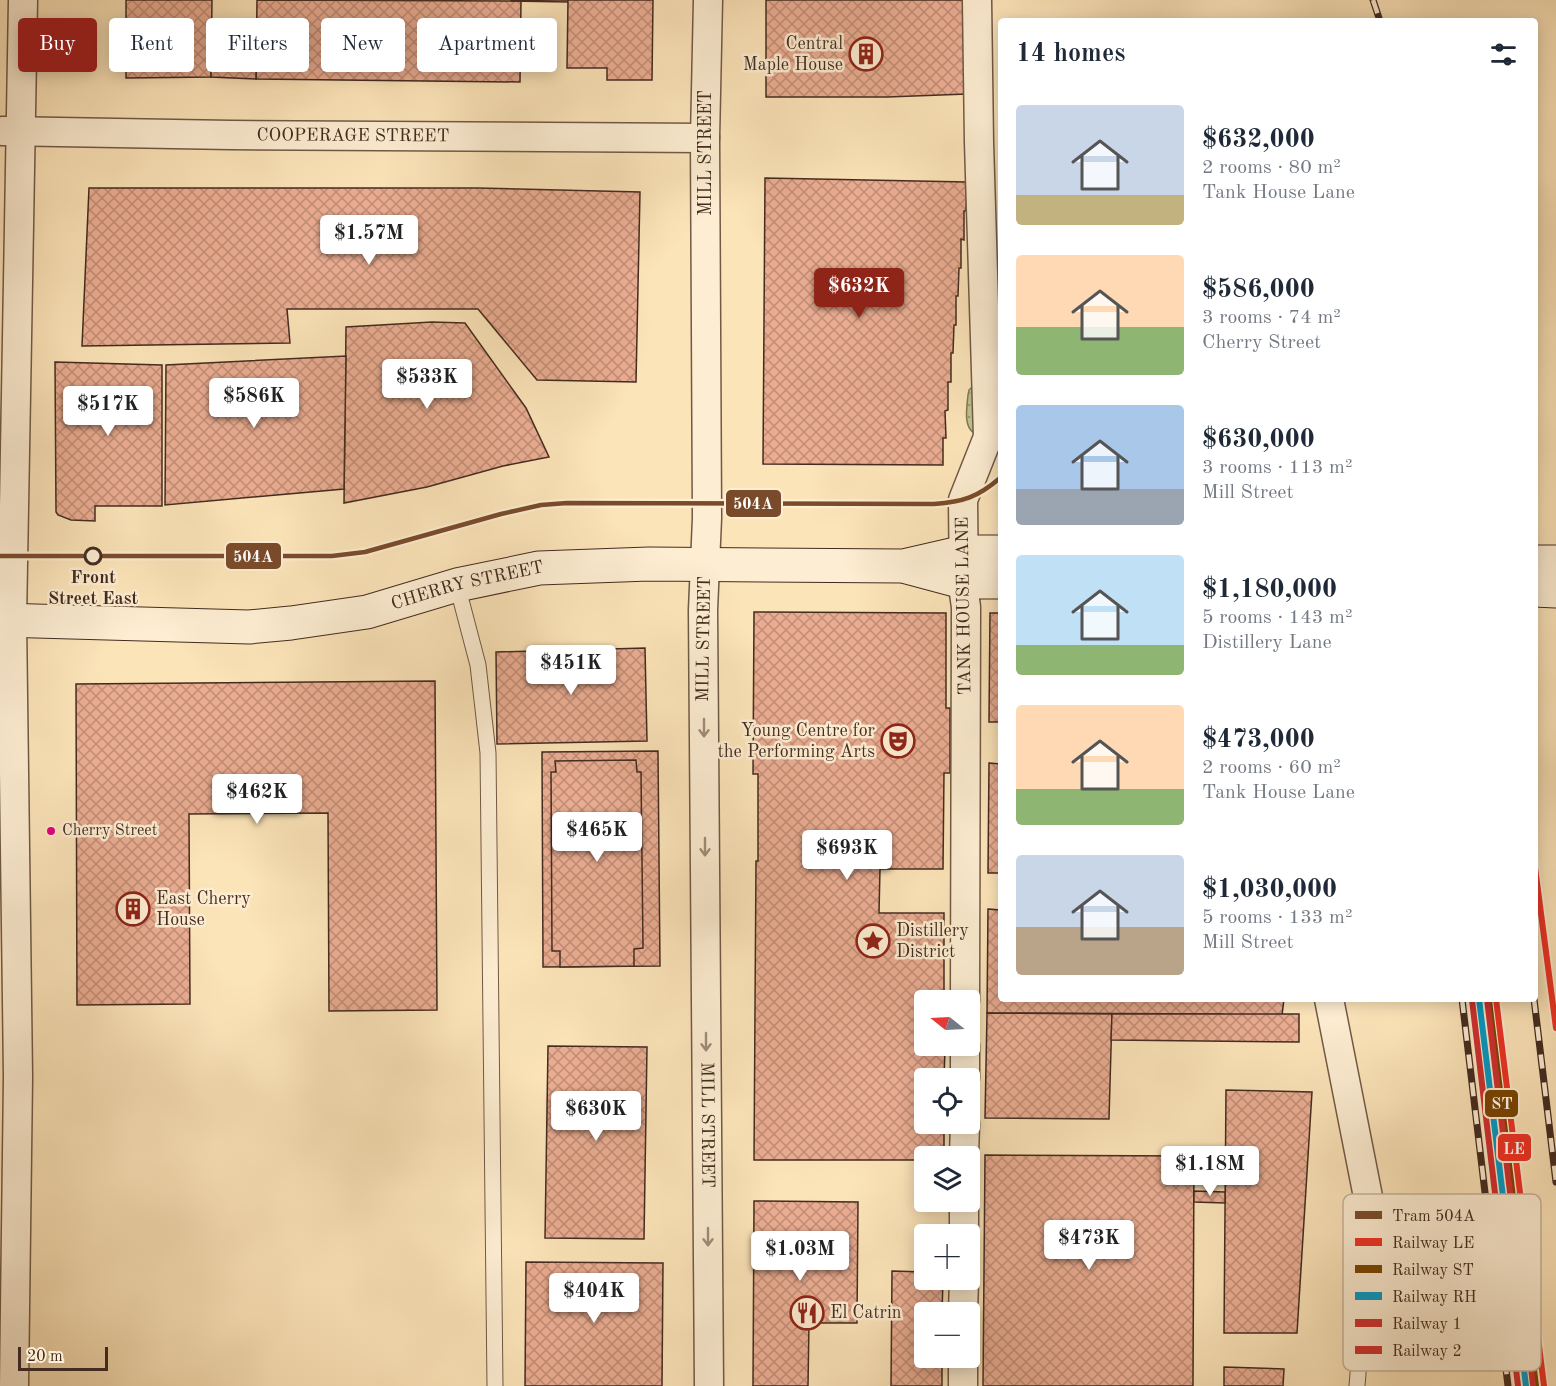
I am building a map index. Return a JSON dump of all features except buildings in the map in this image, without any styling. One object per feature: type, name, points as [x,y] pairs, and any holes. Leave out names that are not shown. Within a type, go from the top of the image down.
[{"type":"street","points":[[14,1386],[18,1077],[6,620],[10,131],[23,0]]},
{"type":"street","name":"MILL STREET","points":[[708,0],[705,138],[707,486],[703,622],[709,1386]]},
{"type":"street","name":"TANK HOUSE LANE","points":[[965,990],[966,607],[963,500],[988,437],[977,0]]},
{"type":"street","name":"COOPERAGE STREET","points":[[10,131],[705,138]]},
{"type":"street","name":"CHERRY STREET","points":[[964,567],[998,553]]},
{"type":"street","points":[[1538,562],[1556,562]]},
{"type":"street","name":"CHERRY STREET","points":[[6,620],[249,627],[291,623],[367,612],[457,585],[539,568],[649,564],[964,567],[998,581]]},
{"type":"street","points":[[1538,590],[1556,591]]},
{"type":"street","points":[[1330,1002],[1367,1194]]},
{"type":"street","points":[[963,1368],[963,1386]]},
{"type":"lane","points":[[457,585],[478,665],[488,753],[495,1386]]},
{"type":"lane","points":[[1358,1386],[1359,1371]]},
{"type":"green space","points":[[973,386],[974,433],[968,426],[966,416],[969,390]]},
{"type":"railway","points":[[1373,0],[1379,18]]},
{"type":"railway","points":[[1462,1002],[1485,1194]]},
{"type":"railway","points":[[1534,1002],[1556,1182]]},
{"type":"railway","points":[[1506,1371],[1508,1386]]},
{"type":"tram line","name":"504A","points":[[0,556],[332,556],[365,552],[541,505],[567,503],[934,504],[970,497],[998,480]]},
{"type":"rail line","name":"LE","points":[[1538,891],[1556,1028]]},
{"type":"rail line","name":"1","points":[[1472,1002],[1495,1194]]},
{"type":"rail line","name":"RH","points":[[1479,1002],[1503,1194]]},
{"type":"rail line","name":"2","points":[[1487,1002],[1510,1194]]},
{"type":"rail line","name":"ST","points":[[1489,1002],[1513,1194]]},
{"type":"rail line","name":"LE","points":[[1496,1002],[1520,1194]]},
{"type":"rail line","name":"LE","points":[[1541,1362],[1544,1386]]},
{"type":"rail line","name":"1","points":[[1516,1371],[1518,1386]]},
{"type":"rail line","name":"RH","points":[[1524,1371],[1526,1386]]},
{"type":"rail line","name":"2","points":[[1531,1371],[1533,1385]]},
{"type":"rail line","name":"ST","points":[[1534,1371],[1536,1386]]},
{"type":"place","name":"Central Maple House","points":[[866,54]]},
{"type":"place","name":"Front Street East","points":[[93,556]]},
{"type":"place","name":"Young Centre for the Performing Arts","points":[[898,741]]},
{"type":"place","name":"Cherry Street","points":[[51,831]]},
{"type":"place","name":"East Cherry House","points":[[133,909]]},
{"type":"place","name":"Distillery District","points":[[873,941]]},
{"type":"place","name":"El Catrin","points":[[807,1313]]}]
